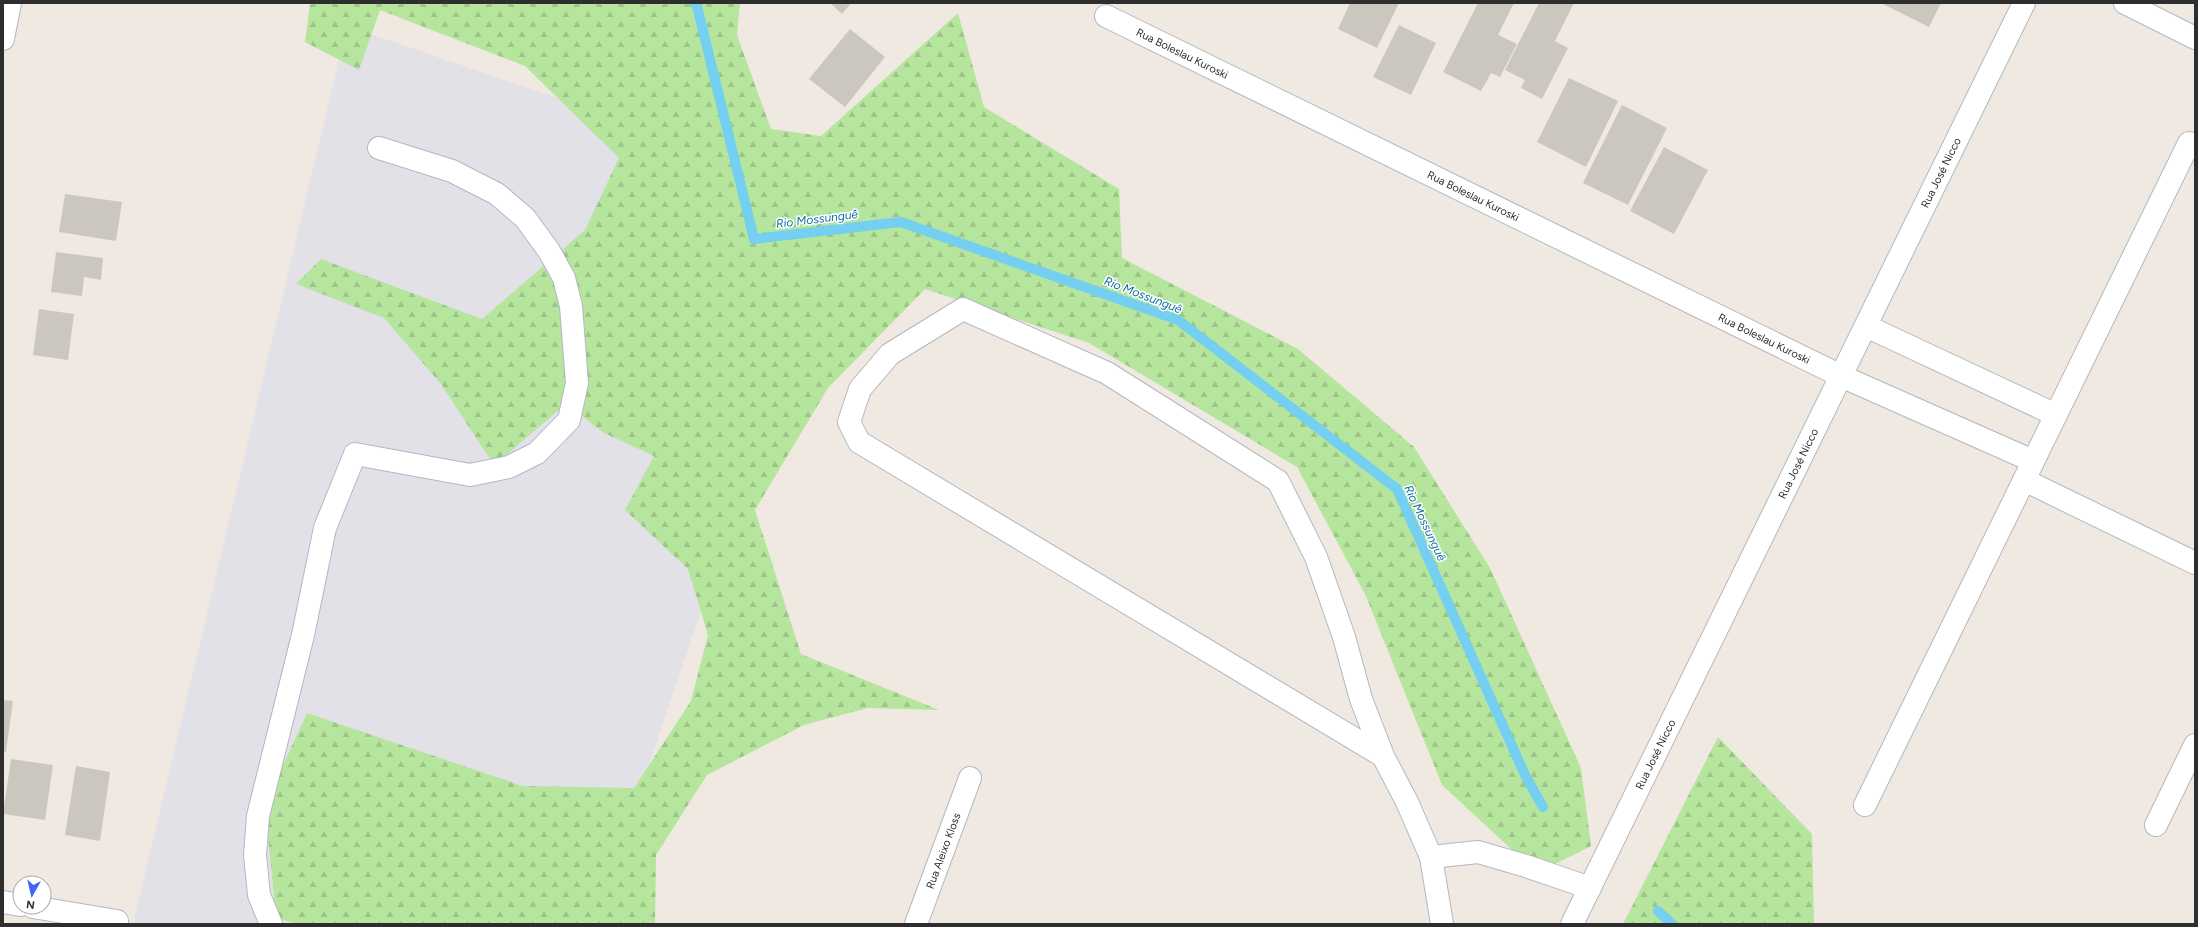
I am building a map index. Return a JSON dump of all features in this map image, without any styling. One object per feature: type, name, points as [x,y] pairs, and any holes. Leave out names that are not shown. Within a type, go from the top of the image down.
[{"type":"street","points":[[3,39],[10,3]]},
{"type":"street","name":"Rua José Nicco","points":[[1572,924],[2024,3]]},
{"type":"street","points":[[2125,3],[2195,38]]},
{"type":"street","name":"Rua Boleslau Kuroski","points":[[1106,16],[1841,376],[2029,471],[2195,563]]},
{"type":"street","points":[[1865,805],[2189,143]]},
{"type":"street","points":[[271,924],[259,894],[255,855],[258,816],[303,635],[325,528],[355,454],[470,475],[509,467],[537,453],[569,420],[576,382],[571,306],[564,278],[549,251],[525,218],[497,194],[452,171],[379,148]]},
{"type":"street","points":[[1383,756],[859,442],[849,422],[860,389],[890,354],[963,309],[1107,373],[1278,480],[1316,557],[1344,637],[1361,699],[1383,756],[1407,802],[1431,857],[1442,924]]},
{"type":"street","points":[[1866,326],[2056,415]]},
{"type":"street","points":[[2156,825],[2195,745]]},
{"type":"street","name":"Rua Aleixo Kloss","points":[[916,924],[970,778]]},
{"type":"street","points":[[1431,857],[1478,852],[1590,888]]},
{"type":"street","points":[[52,910],[116,921]]},
{"type":"shaded area","points":[[347,26],[842,195],[595,924],[133,924]]},
{"type":"green space","points":[[310,3],[740,3],[737,35],[771,129],[821,136],[958,13],[984,107],[1119,189],[1122,258],[1298,349],[1414,447],[1490,568],[1581,768],[1591,846],[1537,873],[1442,785],[1366,596],[1297,467],[1089,343],[925,289],[828,388],[755,510],[801,654],[939,710],[868,708],[804,725],[707,775],[656,855],[655,924],[299,924],[276,918],[265,805],[307,713],[523,786],[634,788],[691,701],[708,635],[688,569],[625,510],[654,456],[604,433],[566,404],[494,465],[441,384],[384,318],[296,284],[321,259],[482,319],[585,230],[619,158],[525,66],[380,10],[359,70],[305,42]]},
{"type":"green space","points":[[1718,737],[1812,834],[1814,924],[1623,924]]},
{"type":"building","points":[[830,3],[851,3],[842,14]]},
{"type":"building","points":[[1350,3],[1399,3],[1377,48],[1338,29]]},
{"type":"building","points":[[1478,3],[1514,3],[1498,35],[1517,44],[1500,77],[1491,73],[1481,91],[1443,72]]},
{"type":"building","points":[[1539,3],[1574,3],[1555,41],[1568,48],[1542,99],[1521,88],[1525,80],[1505,70]]},
{"type":"building","points":[[1881,3],[1941,3],[1929,27]]},
{"type":"building","points":[[1399,25],[1436,43],[1411,95],[1373,77]]},
{"type":"building","points":[[850,29],[885,57],[845,107],[809,79]]},
{"type":"building","points":[[1569,78],[1618,101],[1586,167],[1537,142]]},
{"type":"building","points":[[1622,105],[1667,128],[1628,205],[1583,183]]},
{"type":"building","points":[[1664,147],[1708,170],[1674,234],[1630,211]]},
{"type":"building","points":[[65,194],[122,202],[116,241],[59,232]]},
{"type":"building","points":[[56,252],[103,258],[101,280],[84,277],[82,296],[51,292]]},
{"type":"building","points":[[39,309],[74,314],[68,360],[33,355]]},
{"type":"building","points":[[3,700],[13,701],[6,752],[3,751]]},
{"type":"building","points":[[11,759],[53,765],[45,820],[3,814]]},
{"type":"building","points":[[76,766],[110,772],[100,841],[65,835]]},
{"type":"waterway","name":"Rio Mossunguê","points":[[694,3],[697,6],[754,239],[901,222],[1178,320],[1397,489],[1525,775],[1543,807]]},
{"type":"waterway","name":"Rio Mossunguê","points":[[1658,911],[1672,924]]}]
